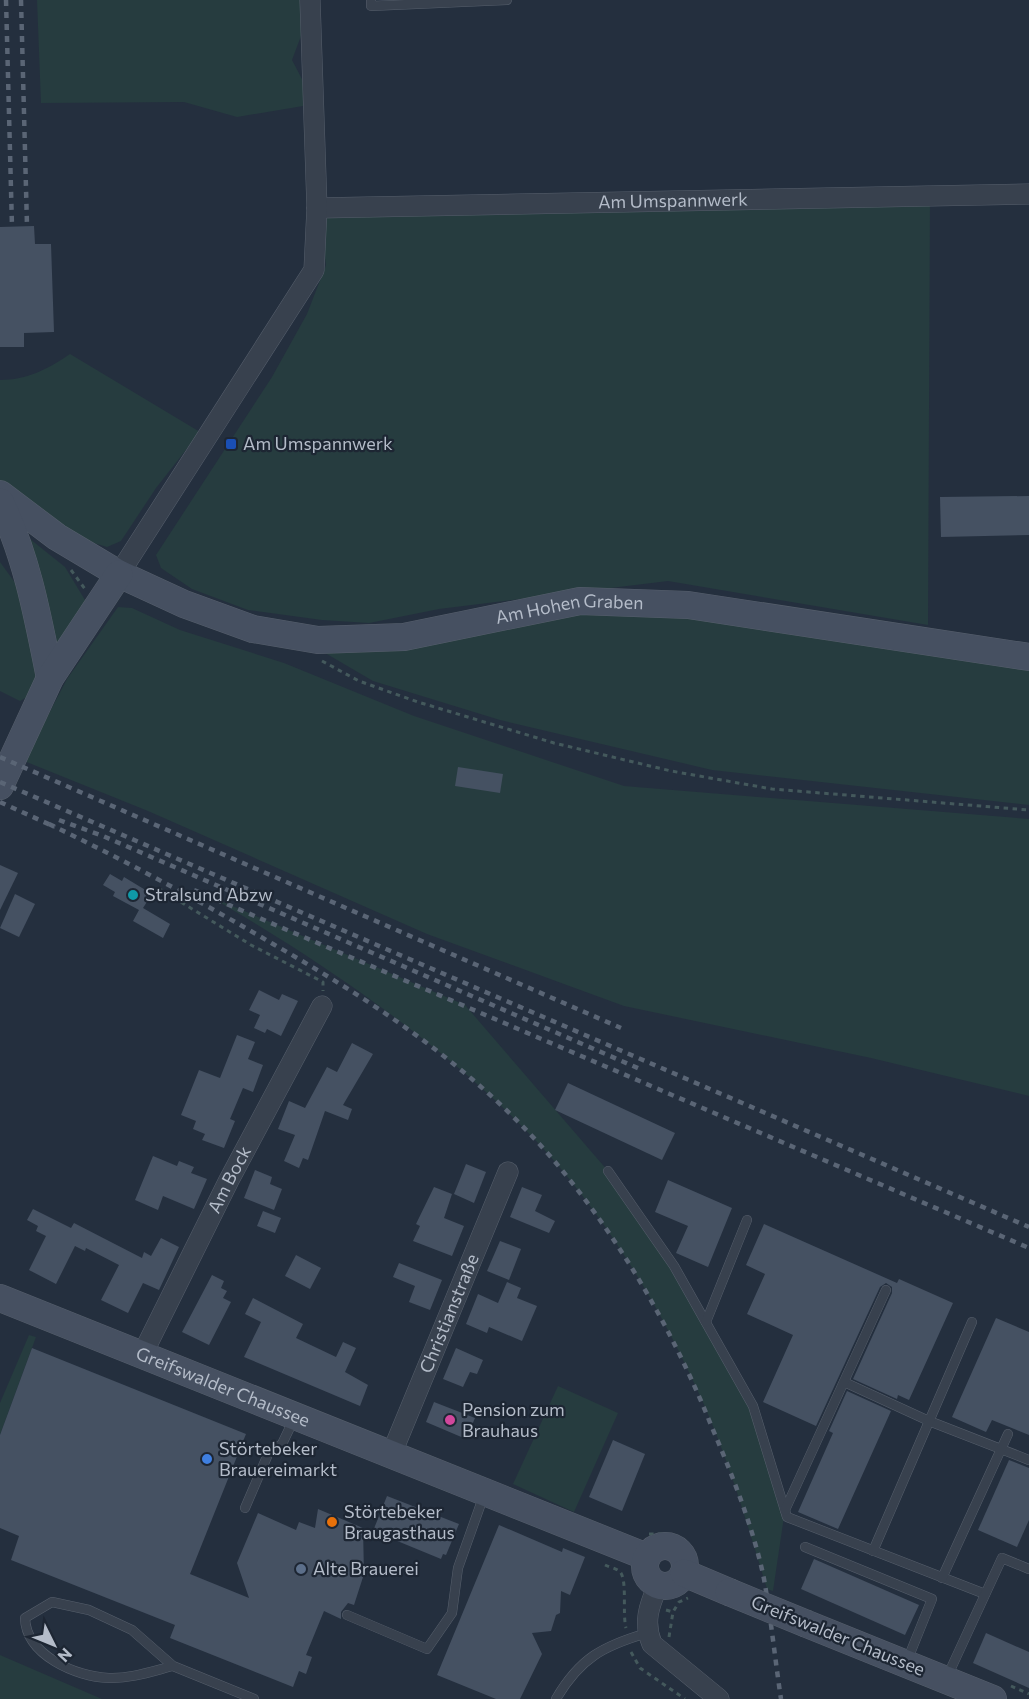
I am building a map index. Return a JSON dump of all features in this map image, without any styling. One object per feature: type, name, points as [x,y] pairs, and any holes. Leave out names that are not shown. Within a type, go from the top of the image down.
[{"type":"street","points":[[0,786],[50,678],[314,270],[317,208],[310,0]]},
{"type":"street","name":"Am Umspannwerk","points":[[317,208],[1029,194]]},
{"type":"street","name":"Am Hohen Graben","points":[[0,494],[57,537],[119,574],[184,604],[253,628],[318,640],[404,637],[580,601],[636,602],[688,605],[1029,657]]},
{"type":"street","points":[[0,502],[10,522],[33,591],[50,678]]},
{"type":"street","name":"Am Bock","points":[[142,1355],[229,1180],[322,1006]]},
{"type":"street","name":"Christianstraße","points":[[391,1455],[508,1172]]},
{"type":"street","name":"Greifswalder Chaussee","points":[[0,1298],[485,1493],[643,1545]]},
{"type":"street","points":[[654,1595],[676,1583],[691,1567],[676,1549],[643,1545],[645,1570],[654,1595],[646,1620],[647,1633],[655,1648],[706,1686],[718,1699]]},
{"type":"street","name":"Greifswalder Chaussee","points":[[691,1567],[729,1592],[993,1699]]},
{"type":"lane","points":[[371,0],[371,6],[507,0]]},
{"type":"lane","points":[[608,1171],[674,1266],[753,1406],[787,1517],[985,1594]]},
{"type":"lane","points":[[706,1322],[747,1220]]},
{"type":"lane","points":[[785,1510],[886,1290]]},
{"type":"lane","points":[[873,1551],[972,1322]]},
{"type":"lane","points":[[844,1382],[929,1421],[1029,1460]]},
{"type":"lane","points":[[245,1508],[269,1452],[282,1444],[295,1417]]},
{"type":"lane","points":[[942,1578],[1008,1434]]},
{"type":"lane","points":[[347,1615],[427,1649],[453,1613],[458,1568],[485,1493]]},
{"type":"lane","points":[[805,1547],[932,1599],[906,1663]]},
{"type":"lane","points":[[946,1679],[1002,1558],[1029,1569]]},
{"type":"lane","points":[[173,1666],[141,1674],[108,1678],[80,1672],[42,1654],[26,1631],[25,1618],[52,1602],[88,1610],[132,1630],[173,1666],[254,1699]]},
{"type":"lane","points":[[556,1699],[572,1673],[588,1658],[609,1645],[647,1633]]},
{"type":"path","points":[[317,658],[359,681],[418,702],[554,743],[671,771],[772,789],[1029,810]]},
{"type":"path","points":[[158,888],[251,945],[323,982],[322,1006]]},
{"type":"path","points":[[643,1545],[673,1535],[685,1542],[691,1567]]},
{"type":"path","points":[[614,1569],[622,1575],[625,1581],[622,1616],[632,1653],[640,1668],[685,1699]]},
{"type":"path","points":[[654,1595],[672,1612],[685,1598],[696,1598]]},
{"type":"green space","points":[[37,0],[303,0],[304,28],[292,60],[303,81],[303,106],[237,117],[184,102],[41,103]]},
{"type":"green space","points":[[930,196],[928,625],[668,581],[439,609],[369,623],[322,620],[248,610],[192,589],[161,568],[156,555],[272,377],[307,314],[326,265],[317,208]]},
{"type":"green space","points":[[70,354],[200,432],[156,488],[121,541],[107,547],[84,540],[0,481],[0,380],[37,373]]},
{"type":"green space","points":[[25,535],[65,567],[88,605],[58,652]]},
{"type":"green space","points":[[0,562],[24,595],[41,678],[29,696],[20,701],[0,691]]},
{"type":"green space","points":[[118,607],[132,608],[180,630],[284,663],[414,716],[624,786],[1029,819],[1029,1096],[871,1058],[624,1006],[427,934],[148,811],[24,761],[67,679]]},
{"type":"green space","points":[[596,610],[660,611],[1029,667],[1029,805],[712,770],[500,720],[373,681],[320,650]]},
{"type":"green space","points":[[209,896],[465,1005],[608,1171],[674,1266],[753,1406],[785,1510],[773,1591],[767,1589],[726,1460],[681,1355],[630,1265],[571,1181],[514,1118],[433,1047],[344,981]]},
{"type":"green space","points":[[29,1335],[36,1337],[0,1435],[0,1403]]},
{"type":"green space","points":[[558,1386],[618,1413],[574,1512],[513,1484]]},
{"type":"green space","points":[[0,1655],[102,1699],[0,1699]]},
{"type":"building","points":[[34,226],[35,244],[51,244],[54,332],[24,333],[24,347],[0,347],[0,227]]},
{"type":"building","points":[[1029,496],[1029,535],[941,537],[940,497]]},
{"type":"building","points":[[458,767],[503,774],[500,793],[455,786]]},
{"type":"building","points":[[0,865],[18,873],[0,910]]},
{"type":"building","points":[[110,874],[122,881],[124,877],[152,894],[143,908],[170,924],[163,938],[133,921],[139,910],[113,896],[115,892],[103,885]]},
{"type":"building","points":[[15,894],[35,904],[19,937],[0,928]]},
{"type":"building","points":[[259,990],[279,1000],[282,994],[298,1001],[281,1036],[267,1029],[265,1033],[254,1028],[260,1015],[249,1010]]},
{"type":"building","points":[[237,1035],[255,1042],[248,1059],[263,1065],[253,1092],[243,1088],[230,1119],[235,1121],[224,1148],[202,1140],[205,1134],[193,1129],[196,1121],[181,1115],[199,1070],[220,1078]]},
{"type":"building","points":[[352,1043],[373,1054],[343,1105],[352,1109],[348,1120],[325,1111],[308,1160],[303,1158],[299,1168],[284,1161],[295,1135],[278,1129],[289,1101],[305,1108],[327,1067],[337,1072]]},
{"type":"building","points":[[568,1083],[675,1133],[662,1160],[555,1110]]},
{"type":"building","points":[[153,1156],[177,1166],[179,1161],[194,1167],[191,1173],[207,1179],[194,1209],[163,1196],[158,1210],[135,1200]]},
{"type":"building","points":[[466,1164],[486,1172],[474,1203],[454,1194]]},
{"type":"building","points":[[255,1170],[272,1177],[270,1184],[282,1189],[274,1210],[244,1198]]},
{"type":"building","points":[[668,1180],[732,1208],[708,1267],[676,1253],[688,1226],[655,1212]]},
{"type":"building","points":[[434,1187],[452,1194],[444,1218],[464,1226],[452,1256],[413,1241],[420,1226],[416,1224]]},
{"type":"building","points":[[522,1187],[542,1195],[535,1211],[555,1221],[549,1233],[510,1217]]},
{"type":"building","points":[[33,1209],[71,1228],[74,1223],[142,1258],[144,1252],[151,1256],[161,1238],[179,1247],[159,1290],[143,1283],[128,1313],[101,1300],[119,1265],[86,1248],[85,1251],[75,1246],[56,1284],[29,1270],[46,1236],[36,1231],[38,1226],[27,1220]]},
{"type":"building","points":[[263,1211],[281,1218],[275,1233],[257,1226]]},
{"type":"building","points":[[764,1224],[897,1283],[899,1279],[953,1303],[909,1400],[898,1395],[897,1399],[853,1379],[892,1293],[892,1287],[886,1283],[880,1287],[816,1426],[763,1402],[793,1335],[747,1314],[765,1274],[746,1265]]},
{"type":"building","points":[[500,1241],[521,1249],[509,1280],[487,1271]]},
{"type":"building","points":[[296,1255],[321,1268],[310,1289],[285,1276]]},
{"type":"building","points":[[399,1263],[442,1280],[430,1310],[409,1302],[415,1286],[393,1277]]},
{"type":"building","points":[[212,1275],[224,1281],[221,1288],[227,1291],[223,1298],[231,1302],[209,1345],[182,1332]]},
{"type":"building","points":[[507,1282],[521,1288],[517,1298],[537,1306],[522,1341],[489,1327],[487,1333],[466,1324],[478,1294],[498,1303]]},
{"type":"building","points":[[253,1298],[303,1324],[296,1338],[336,1357],[343,1342],[356,1348],[345,1372],[368,1385],[360,1406],[244,1357],[261,1322],[245,1314]]},
{"type":"building","points":[[996,1318],[1029,1332],[1029,1435],[992,1420],[986,1432],[952,1417]]},
{"type":"building","points":[[32,1348],[246,1434],[190,1574],[249,1598],[237,1563],[258,1513],[296,1530],[299,1522],[315,1528],[318,1509],[363,1528],[364,1574],[354,1605],[348,1603],[341,1612],[341,1619],[324,1611],[306,1655],[312,1657],[306,1674],[299,1671],[293,1687],[170,1638],[175,1625],[11,1560],[19,1536],[0,1528],[0,1435]]},
{"type":"building","points":[[456,1348],[483,1360],[477,1374],[470,1372],[463,1387],[443,1379]]},
{"type":"building","points":[[847,1391],[891,1411],[838,1529],[798,1512],[833,1433],[829,1431]]},
{"type":"building","name":"Pension zum Brauhaus","points":[[434,1402],[475,1418],[466,1439],[426,1422]]},
{"type":"building","points":[[613,1440],[645,1454],[622,1511],[589,1497]]},
{"type":"building","points":[[1009,1460],[1029,1468],[1029,1520],[1017,1547],[978,1530]]},
{"type":"building","points":[[387,1496],[459,1524],[446,1555],[443,1554],[441,1559],[373,1531]]},
{"type":"building","points":[[499,1525],[562,1552],[563,1548],[585,1557],[570,1595],[561,1591],[560,1613],[556,1615],[551,1631],[532,1633],[542,1654],[520,1699],[496,1699],[437,1675]]},
{"type":"building","points":[[814,1559],[919,1605],[905,1635],[801,1589]]},
{"type":"building","points":[[986,1633],[1029,1652],[1029,1688],[973,1663]]},
{"type":"railway","points":[[6,0],[12,227]]},
{"type":"railway","points":[[21,0],[27,226]]},
{"type":"railway","points":[[0,757],[621,1028]]},
{"type":"railway","points":[[0,782],[1029,1227]]},
{"type":"railway","points":[[0,802],[55,827]]},
{"type":"railway","points":[[59,820],[103,836],[640,1069]]},
{"type":"railway","points":[[49,824],[218,912],[311,966],[385,1013],[455,1065],[488,1093],[550,1156],[575,1186],[621,1250],[661,1318],[696,1389],[734,1481],[754,1540],[764,1579],[781,1699]]},
{"type":"railway","points":[[194,890],[1029,1248]]},
{"type":"place","name":"Am Umspannwerk","points":[[231,444]]},
{"type":"place","name":"Stralsund Abzw","points":[[133,895]]},
{"type":"place","name":"Pension zum Brauhaus","points":[[450,1420]]},
{"type":"place","name":"Störtebeker Brauereimarkt","points":[[207,1459]]},
{"type":"place","name":"Störtebeker Braugasthaus","points":[[332,1522]]},
{"type":"place","name":"Alte Brauerei","points":[[301,1569]]}]
